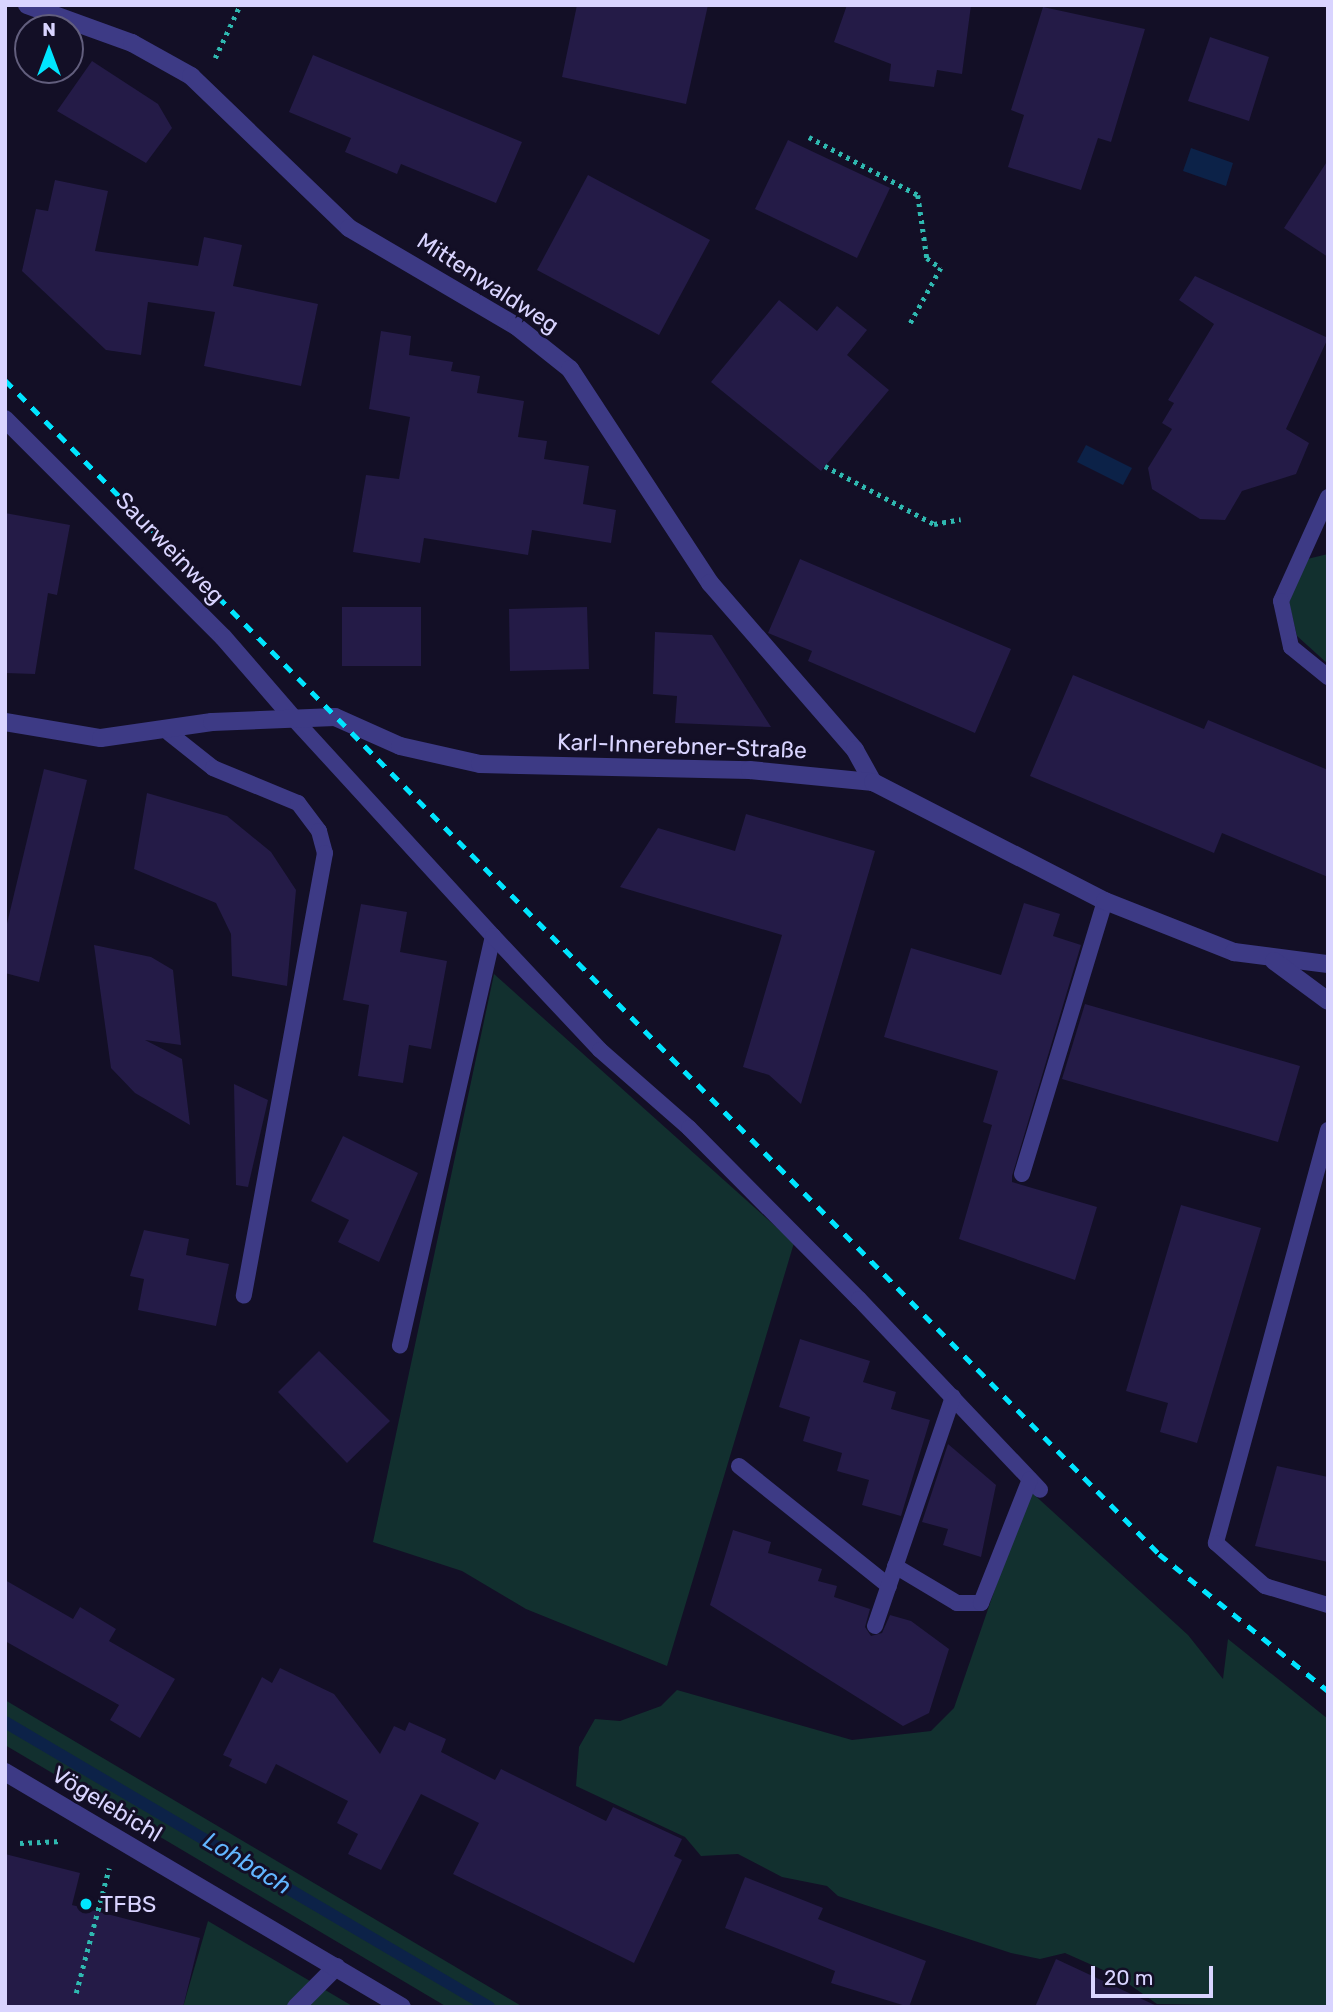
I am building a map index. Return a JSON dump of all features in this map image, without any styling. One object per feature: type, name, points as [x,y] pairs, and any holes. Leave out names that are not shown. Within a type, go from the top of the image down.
[{"type":"street","name":"Mittenwaldweg","points":[[27,5],[132,43],[203,84],[349,228],[516,326],[570,369],[710,583],[855,750],[873,782]]},
{"type":"street","name":"Saurweinweg","points":[[5,419],[223,636],[294,719]]},
{"type":"street","name":"Karl-Innerebner-Straße","points":[[5,722],[70,736],[169,733],[212,722],[335,717],[400,746],[480,764],[750,770],[873,782],[1104,901],[1234,953],[1274,961],[1328,964]]},
{"type":"street","points":[[1274,961],[1328,1001]]},
{"type":"street","name":"Vögelebichl","points":[[5,1772],[401,2007]]},
{"type":"street","points":[[296,2007],[336,1968]]},
{"type":"lane","points":[[1328,497],[1281,601],[1292,647],[1328,677]]},
{"type":"lane","points":[[294,719],[600,1050],[689,1128],[953,1397],[1035,1485],[981,1603],[950,1600],[895,1566]]},
{"type":"lane","points":[[169,733],[213,768],[298,803],[320,831],[326,853],[244,1296]]},
{"type":"lane","points":[[1022,1174],[1104,901]]},
{"type":"lane","points":[[400,1346],[493,936]]},
{"type":"lane","points":[[1328,1130],[1216,1543],[1265,1586],[1328,1605]]},
{"type":"lane","points":[[875,1626],[953,1397]]},
{"type":"lane","points":[[739,1466],[888,1586]]},
{"type":"path","points":[[203,84],[240,5]]},
{"type":"path","points":[[809,137],[918,195],[927,258],[941,268],[909,326]]},
{"type":"path","points":[[825,466],[934,524],[961,519]]},
{"type":"path","points":[[76,1993],[117,1839]]},
{"type":"green space","points":[[1328,554],[1328,664],[1297,636],[1289,603],[1303,560]]},
{"type":"green space","points":[[494,974],[794,1243],[667,1666],[526,1609],[462,1571],[373,1542]]},
{"type":"green space","points":[[1029,1490],[1188,1635],[1223,1679],[1228,1639],[1328,1719],[1328,2007],[1157,2004],[1119,1977],[1065,1953],[1040,1959],[1011,1953],[838,1896],[827,1886],[782,1877],[738,1854],[701,1856],[685,1837],[576,1786],[579,1747],[595,1719],[620,1721],[661,1706],[677,1690],[852,1740],[931,1731],[954,1708]]},
{"type":"green space","points":[[5,1700],[523,2007],[447,2007],[5,1745]]},
{"type":"green space","points":[[208,1921],[354,2007],[183,2007]]},
{"type":"water","points":[[1191,148],[1233,163],[1226,186],[1183,171]]},
{"type":"water","points":[[1086,445],[1132,468],[1123,485],[1077,462]]},
{"type":"building","points":[[577,5],[708,5],[686,104],[562,77]]},
{"type":"building","points":[[847,5],[971,5],[962,74],[937,70],[934,87],[889,81],[891,64],[834,42]]},
{"type":"building","points":[[1043,7],[1145,29],[1111,142],[1098,138],[1081,190],[1008,167],[1024,115],[1011,110]]},
{"type":"building","points":[[1210,37],[1269,57],[1249,121],[1188,101]]},
{"type":"building","points":[[313,55],[522,142],[496,203],[401,164],[397,174],[345,152],[351,138],[289,112]]},
{"type":"building","points":[[92,61],[158,104],[172,128],[146,163],[57,111],[76,84],[84,84],[84,72]]},
{"type":"building","points":[[788,140],[890,188],[857,258],[755,209]]},
{"type":"building","points":[[1328,160],[1328,257],[1284,228]]},
{"type":"building","points":[[588,175],[710,240],[659,335],[537,270]]},
{"type":"building","points":[[55,180],[108,191],[95,251],[198,266],[204,237],[242,245],[233,286],[318,304],[301,386],[204,366],[215,312],[148,302],[141,355],[106,350],[22,271],[36,209],[48,211]]},
{"type":"building","points":[[1195,276],[1328,338],[1286,429],[1309,443],[1296,474],[1242,491],[1225,520],[1200,519],[1152,489],[1148,468],[1172,429],[1162,423],[1174,403],[1168,400],[1214,324],[1179,300]]},
{"type":"building","points":[[779,300],[817,331],[837,306],[867,330],[847,355],[889,390],[821,471],[711,382]]},
{"type":"building","points":[[381,331],[411,336],[409,355],[453,362],[451,371],[480,376],[477,393],[524,401],[518,437],[547,441],[544,459],[589,466],[583,504],[616,510],[611,543],[532,530],[528,555],[424,538],[420,563],[353,552],[366,475],[399,479],[410,417],[369,409]]},
{"type":"building","points":[[5,513],[70,525],[57,595],[48,593],[35,674],[5,673]]},
{"type":"building","points":[[800,559],[1011,649],[975,733],[808,661],[812,651],[768,633]]},
{"type":"building","points":[[342,607],[421,607],[421,666],[342,666]]},
{"type":"building","points":[[587,607],[589,669],[510,671],[509,609]]},
{"type":"building","points":[[655,632],[712,635],[771,727],[675,723],[677,696],[653,694]]},
{"type":"building","points":[[1073,675],[1204,729],[1208,720],[1328,770],[1328,877],[1222,833],[1214,853],[1030,776]]},
{"type":"building","points":[[44,769],[87,780],[39,982],[5,973],[5,932]]},
{"type":"building","points":[[147,793],[227,816],[271,852],[296,890],[287,986],[232,976],[231,934],[216,903],[134,869]]},
{"type":"building","points":[[746,814],[875,851],[801,1104],[769,1075],[743,1067],[782,935],[620,887],[658,828],[735,851]]},
{"type":"building","points":[[1024,903],[1060,914],[1053,936],[1081,945],[1012,1176],[1012,1182],[1097,1207],[1075,1280],[959,1239],[992,1125],[983,1122],[998,1071],[884,1037],[911,948],[1001,975]]},
{"type":"building","points":[[361,904],[407,912],[400,952],[447,961],[431,1049],[409,1045],[403,1083],[358,1076],[369,1005],[343,1000]]},
{"type":"building","points":[[94,945],[151,957],[173,970],[181,1045],[145,1040],[182,1059],[190,1125],[135,1093],[111,1068]]},
{"type":"building","points":[[1085,1004],[1300,1066],[1278,1142],[1062,1079]]},
{"type":"building","points":[[234,1084],[268,1100],[248,1187],[236,1185]]},
{"type":"building","points":[[343,1136],[418,1173],[379,1262],[338,1242],[349,1220],[311,1201]]},
{"type":"building","points":[[1181,1205],[1261,1228],[1197,1443],[1160,1432],[1168,1403],[1126,1391]]},
{"type":"building","points":[[144,1230],[189,1239],[186,1255],[229,1264],[216,1326],[138,1310],[144,1279],[130,1276]]},
{"type":"building","points":[[800,1339],[870,1361],[863,1382],[896,1392],[891,1409],[930,1420],[901,1516],[862,1505],[869,1480],[837,1471],[842,1453],[803,1441],[810,1417],[779,1407]]},
{"type":"building","points":[[319,1351],[390,1421],[347,1463],[278,1392]]},
{"type":"building","points":[[948,1444],[996,1485],[981,1557],[943,1545],[948,1529],[922,1522]]},
{"type":"building","points":[[1277,1466],[1328,1477],[1328,1562],[1255,1546]]},
{"type":"building","points":[[733,1530],[771,1542],[768,1553],[822,1569],[818,1581],[837,1586],[834,1597],[870,1609],[865,1627],[871,1636],[882,1633],[890,1615],[911,1621],[949,1649],[929,1713],[903,1726],[710,1605]]},
{"type":"building","points":[[5,1580],[73,1619],[80,1607],[116,1629],[109,1641],[175,1679],[140,1738],[110,1720],[119,1705],[5,1641]]},
{"type":"building","points":[[280,1668],[334,1694],[380,1754],[394,1726],[405,1731],[409,1722],[446,1739],[441,1752],[495,1780],[501,1769],[606,1821],[613,1807],[682,1839],[674,1856],[682,1860],[634,1963],[453,1874],[479,1823],[421,1794],[381,1870],[348,1854],[358,1834],[337,1823],[348,1801],[276,1764],[266,1784],[229,1766],[232,1759],[223,1755],[262,1677],[272,1683]]},
{"type":"building","name":"TFBS","points":[[5,1854],[80,1873],[72,1905],[200,1938],[183,2007],[5,2007]]},
{"type":"building","points":[[745,1877],[823,1908],[818,1919],[926,1961],[909,2007],[831,1983],[835,1971],[725,1928]]},
{"type":"building","points":[[1056,1959],[1159,2007],[1035,2007]]},
{"type":"waterway","name":"Lohbach","points":[[5,1722],[489,2007]]},
{"type":"railway","points":[[5,380],[1159,1554],[1328,1691]]},
{"type":"place","name":"TFBS","points":[[86,1904]]}]
